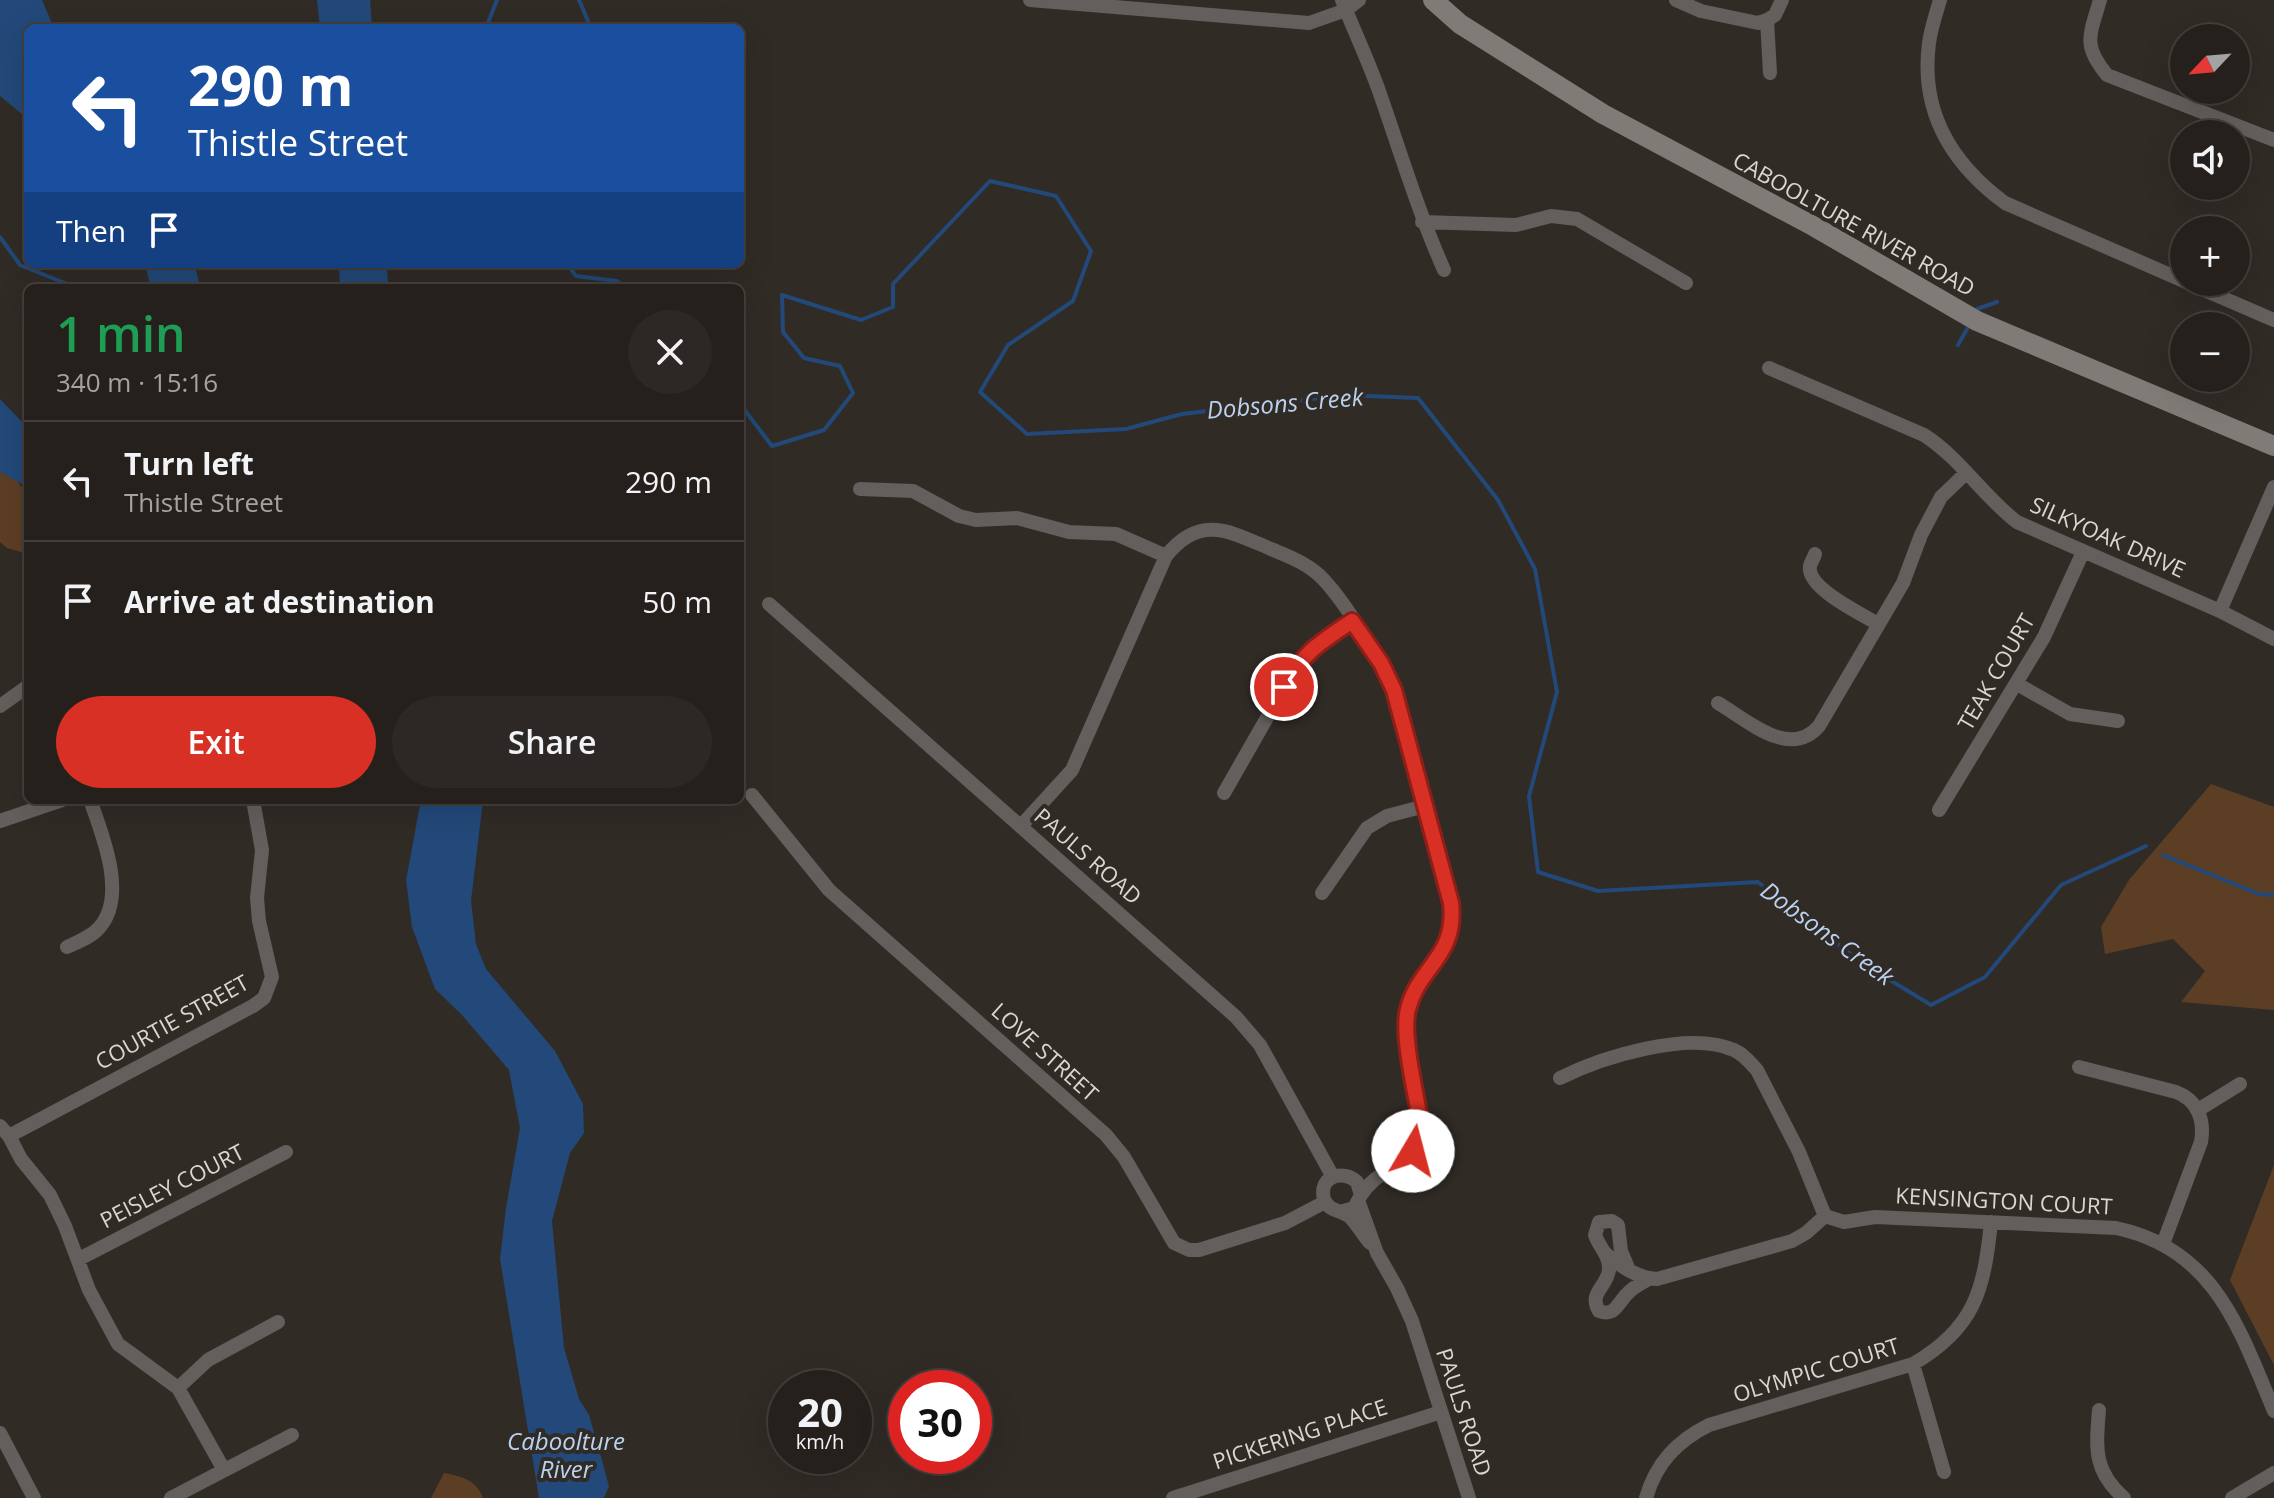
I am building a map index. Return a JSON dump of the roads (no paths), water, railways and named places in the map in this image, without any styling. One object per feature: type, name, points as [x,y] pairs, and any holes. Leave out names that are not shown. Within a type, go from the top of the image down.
[{"type":"main road","name":"CABOOLTURE RIVER ROAD","points":[[1433,0],[1460,24],[1603,114],[1815,227],[1977,321],[2274,446]]},
{"type":"street","points":[[1030,0],[1309,23],[1359,0]]},
{"type":"street","points":[[1676,0],[1701,11],[1758,23],[1775,15],[1782,0]]},
{"type":"street","points":[[1940,0],[1929,41],[1930,95],[1936,118],[1961,164],[2005,203],[2170,275]]},
{"type":"street","points":[[2100,0],[2090,45],[2092,57],[2107,75],[2274,140]]},
{"type":"street","points":[[1344,5],[1358,33],[1380,94],[1422,222],[1444,270]]},
{"type":"street","points":[[1767,20],[1770,73]]},
{"type":"street","points":[[1422,222],[1516,225],[1551,216],[1577,219],[1686,283]]},
{"type":"street","points":[[2218,296],[2274,320]]},
{"type":"street","name":"SILKYOAK DRIVE","points":[[1769,368],[1924,435],[1943,448],[1998,508],[2017,522],[2220,611],[2274,639]]},
{"type":"street","points":[[1718,703],[1779,738],[1791,741],[1811,735],[1903,583],[1921,535],[1941,497],[1966,473]]},
{"type":"street","points":[[2220,611],[2274,487]]},
{"type":"street","points":[[860,489],[913,491],[959,516],[976,520],[1017,518],[1069,532],[1116,534],[1166,556]]},
{"type":"street","points":[[1021,826],[1072,770],[1166,556],[1179,540],[1196,531],[1229,531],[1297,560],[1314,571],[1326,582],[1381,663],[1394,690],[1451,903],[1453,920],[1450,936],[1408,1010],[1407,1028],[1421,1126],[1419,1140],[1413,1151],[1366,1188],[1354,1208],[1340,1212],[1325,1202],[1323,1191],[1333,1177],[1339,1174],[1352,1177],[1393,1166]]},
{"type":"street","name":"TEAK COURT","points":[[1939,810],[2044,637],[2083,552]]},
{"type":"street","points":[[1815,554],[1810,567],[1811,577],[1821,589],[1878,624]]},
{"type":"street","name":"PAULS ROAD","points":[[769,604],[1236,1017],[1260,1045],[1333,1177]]},
{"type":"street","points":[[1224,793],[1300,660],[1317,644],[1352,621]]},
{"type":"street","points":[[2017,684],[2070,714],[2118,721]]},
{"type":"street","points":[[0,706],[24,689]]},
{"type":"street","name":"LOVE STREET","points":[[752,795],[829,890],[1106,1135],[1124,1157],[1174,1243],[1189,1250],[1199,1250],[1285,1223],[1325,1202]]},
{"type":"street","points":[[0,821],[50,804]]},
{"type":"street","points":[[67,947],[98,929],[107,914],[111,896],[112,867],[91,804]]},
{"type":"street","name":"COURTIE STREET","points":[[4,1131],[264,998],[272,977],[259,921],[257,898],[262,850],[254,804]]},
{"type":"street","points":[[1322,893],[1367,828],[1387,816],[1425,806]]},
{"type":"street","points":[[1560,1078],[1585,1066],[1652,1047],[1706,1044],[1735,1051],[1757,1070],[1799,1152],[1825,1216],[1792,1241],[1666,1278],[1649,1279],[1629,1271],[1605,1253]]},
{"type":"street","points":[[2079,1067],[2176,1092],[2184,1095],[2198,1110],[2203,1131],[2201,1142],[2163,1244]]},
{"type":"street","points":[[2198,1110],[2240,1084]]},
{"type":"street","points":[[4,1131],[21,1159],[50,1195],[79,1259],[89,1290],[118,1344],[178,1388],[224,1470]]},
{"type":"street","name":"PEISLEY COURT","points":[[79,1259],[286,1152]]},
{"type":"street","points":[[1352,1177],[1357,1182],[1360,1199]]},
{"type":"street","name":"PAULS ROAD","points":[[1360,1199],[1377,1253]]},
{"type":"street","name":"PAULS ROAD","points":[[1340,1212],[1349,1216],[1377,1253],[1412,1321],[1469,1498]]},
{"type":"street","name":"KENSINGTON COURT","points":[[1825,1216],[1844,1222],[1875,1217],[2116,1228],[2147,1236],[2193,1264],[2217,1292],[2274,1411]]},
{"type":"street","points":[[1629,1271],[1621,1251],[1618,1225],[1605,1220],[1595,1227],[1595,1235],[1605,1253],[1609,1270],[1594,1300],[1599,1311],[1614,1311],[1626,1295],[1649,1279]]},
{"type":"street","name":"OLYMPIC COURT","points":[[1646,1498],[1654,1475],[1668,1454],[1686,1436],[1709,1425],[1913,1364],[1935,1351],[1956,1333],[1970,1314],[1980,1292],[1987,1267],[1991,1222]]},
{"type":"street","points":[[178,1388],[208,1360],[278,1322]]},
{"type":"street","points":[[1913,1364],[1944,1472]]},
{"type":"street","points":[[2099,1410],[2098,1462],[2105,1477],[2124,1498]]},
{"type":"street","name":"PICKERING PLACE","points":[[1173,1498],[1441,1412]]},
{"type":"street","points":[[0,1433],[34,1498]]},
{"type":"street","points":[[171,1498],[292,1435]]},
{"type":"street","points":[[2232,1498],[2274,1473]]},
{"type":"water","points":[[0,0],[42,0],[52,24],[24,24],[24,115],[0,96]]},
{"type":"water","points":[[317,0],[370,0],[372,24],[320,24]]},
{"type":"water","points":[[146,268],[196,268],[199,284],[150,284]]},
{"type":"water","points":[[339,268],[387,268],[388,284],[340,284]]},
{"type":"water","points":[[0,399],[24,424],[24,485],[0,472]]},
{"type":"water","name":"Caboolture River","points":[[420,804],[483,804],[471,901],[476,944],[486,969],[555,1051],[583,1104],[584,1133],[570,1153],[552,1221],[564,1348],[579,1399],[589,1415],[609,1486],[604,1498],[539,1498],[500,1259],[520,1128],[509,1070],[435,989],[412,927],[406,880]]},
{"type":"waterway","name":"Dobsons Creek","points":[[488,24],[497,0]]},
{"type":"waterway","name":"Dobsons Creek","points":[[579,0],[589,24]]},
{"type":"waterway","name":"Dobsons Creek","points":[[744,409],[772,446],[824,430],[853,393],[840,366],[804,358],[783,332],[782,295],[861,320],[893,307],[893,284],[990,181],[1056,196],[1091,251],[1073,301],[1008,345],[980,392],[1027,434],[1126,429],[1182,414],[1346,395],[1418,398],[1498,500],[1535,569],[1557,692],[1529,796],[1538,872],[1598,891],[1758,882],[1862,963],[1931,1005],[1985,977],[2061,885],[2146,846]]},
{"type":"waterway","points":[[0,237],[24,267]]},
{"type":"waterway","points":[[27,268],[67,284]]},
{"type":"waterway","name":"Dobsons Creek","points":[[570,268],[576,276],[621,284]]},
{"type":"waterway","points":[[1977,309],[1997,302]]},
{"type":"waterway","points":[[1958,345],[1967,329]]},
{"type":"waterway","name":"Dobsons Creek","points":[[2163,855],[2259,894],[2274,895]]}]
